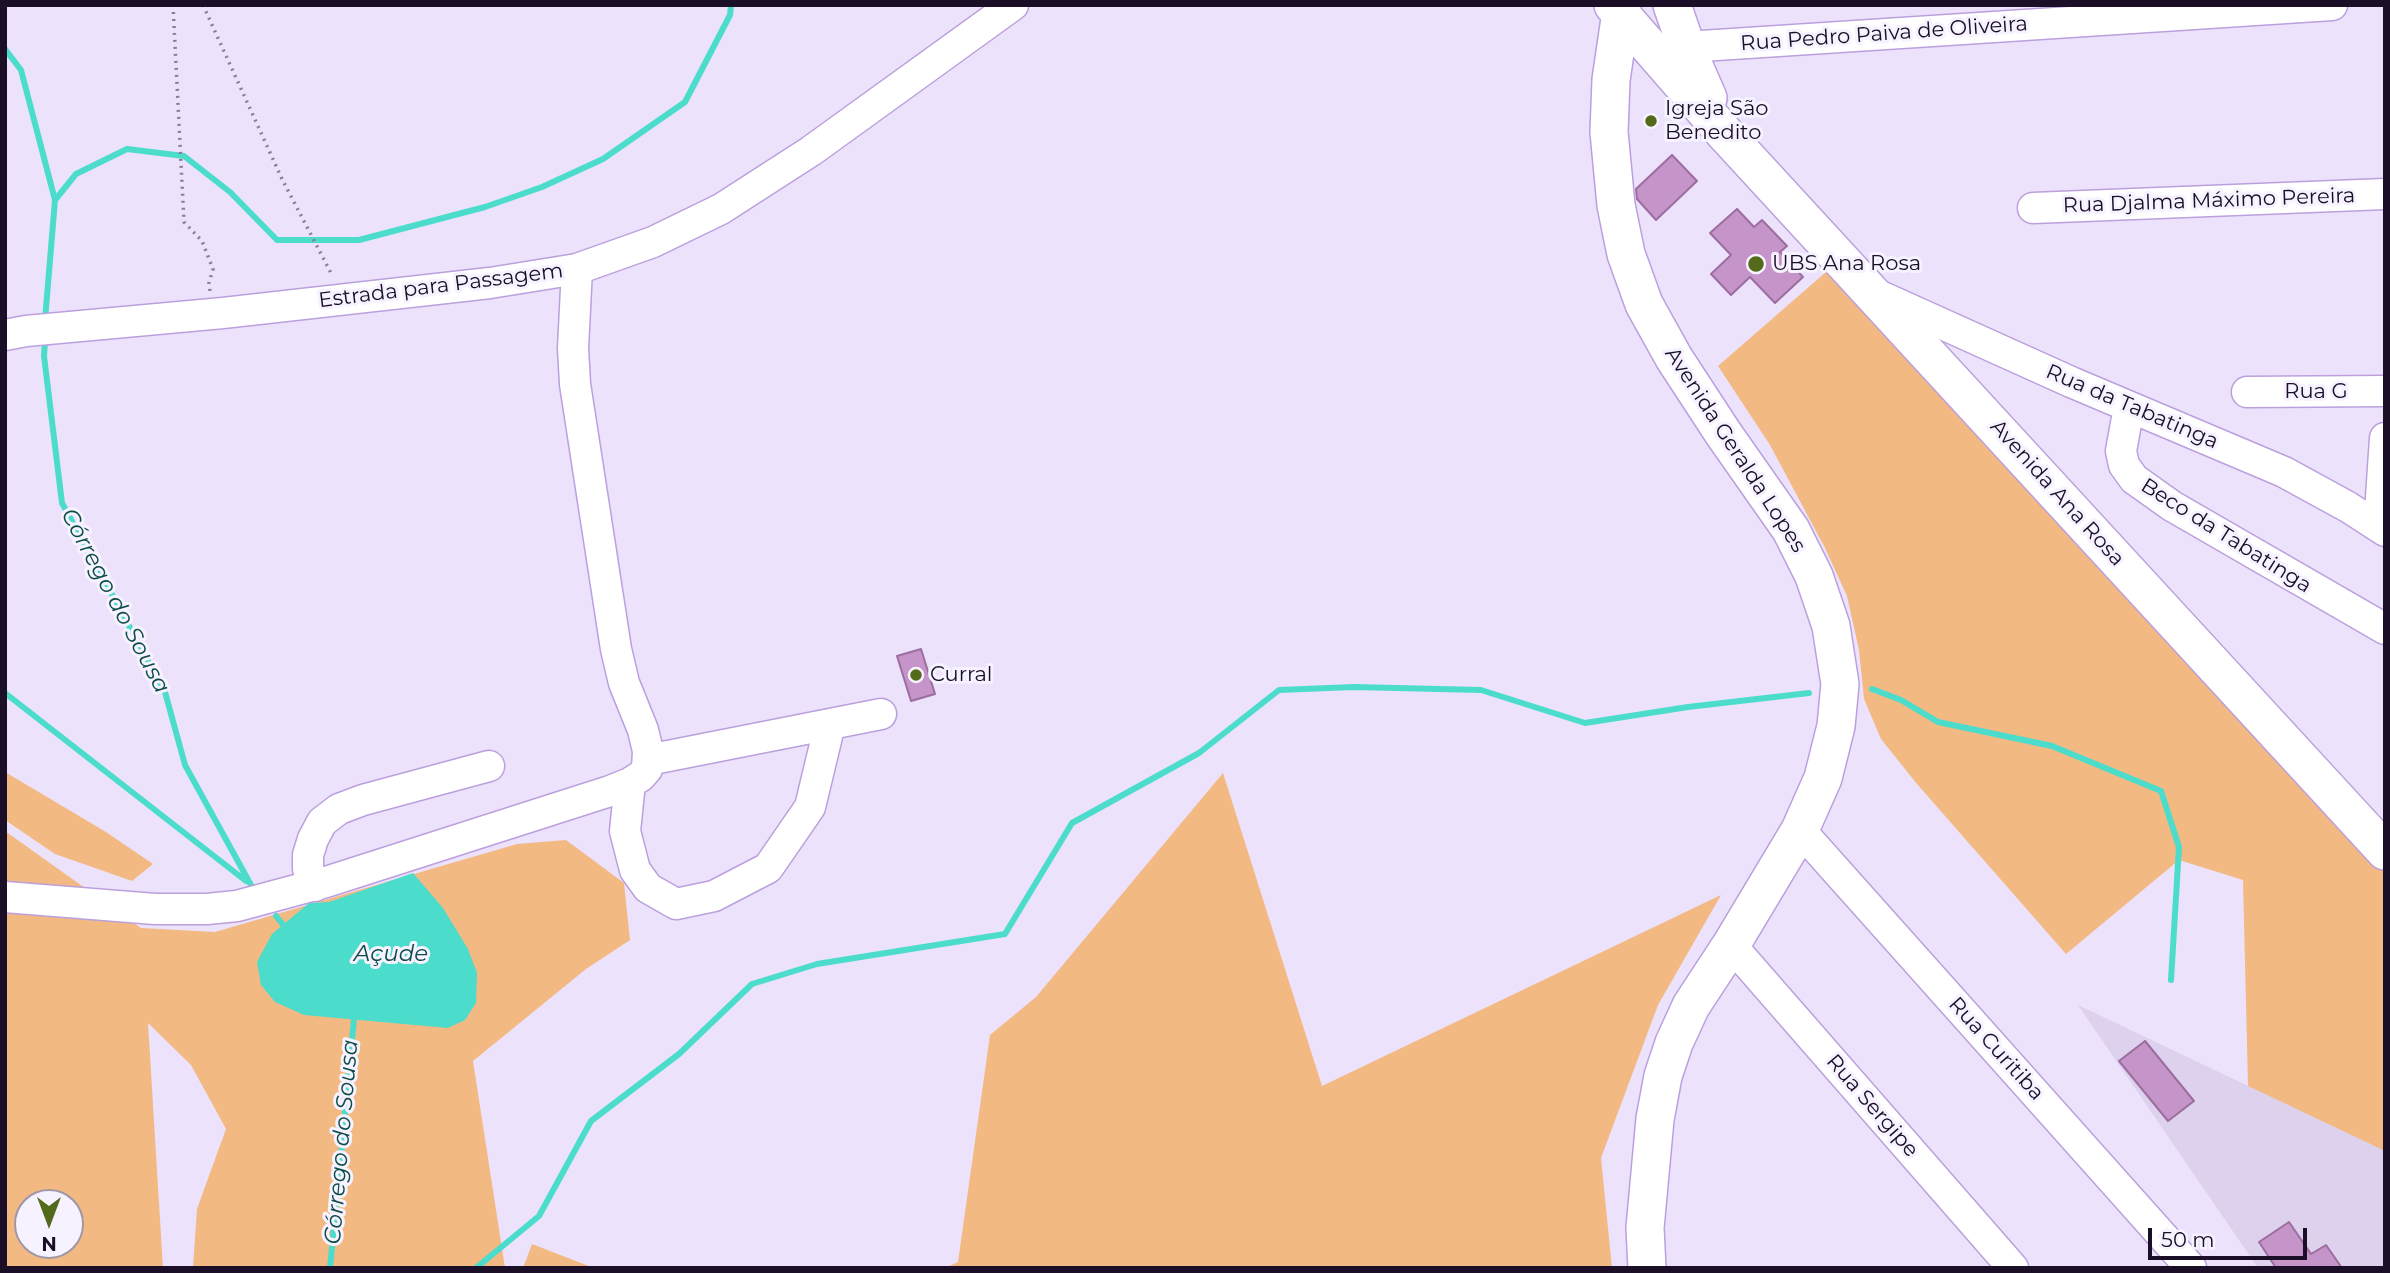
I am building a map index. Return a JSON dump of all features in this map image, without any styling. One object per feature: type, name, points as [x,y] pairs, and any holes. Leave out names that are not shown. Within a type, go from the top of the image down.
[{"type":"main road","name":"Avenida Ana Rosa","points":[[1672,5],[1686,47],[1727,136]]},
{"type":"main road","name":"Avenida Ana Rosa","points":[[1618,8],[1727,136],[2385,851]]},
{"type":"main road","name":"Avenida Geralda Lopes","points":[[1618,8],[1609,132],[1615,193],[1626,254],[1644,304],[1674,358],[1791,530],[1814,576],[1831,626],[1840,684],[1836,726],[1823,778],[1800,830],[1691,1006],[1663,1076],[1649,1173],[1645,1228],[1647,1268]]},
{"type":"street","name":"Estrada para Passagem","points":[[5,335],[490,284],[577,269],[653,242],[721,209],[811,150],[1013,5]]},
{"type":"street","name":"Rua Pedro Paiva de Oliveira","points":[[1686,47],[2332,5]]},
{"type":"street","name":"Rua Djalma Máximo Pereira","points":[[2034,208],[2385,194]]},
{"type":"street","points":[[5,897],[155,909],[237,906],[315,886],[630,783],[647,769],[646,739],[624,683],[616,649],[593,512],[574,372],[577,269]]},
{"type":"street","name":"Rua da Tabatinga","points":[[1874,294],[2129,407],[2284,472],[2382,529]]},
{"type":"street","name":"Rua G","points":[[2247,392],[2385,391]]},
{"type":"street","name":"Beco da Tabatinga","points":[[2129,407],[2122,451],[2124,466],[2134,478],[2172,506],[2385,629]]},
{"type":"street","points":[[2382,529],[2385,438]]},
{"type":"street","points":[[648,760],[881,714]]},
{"type":"street","points":[[630,783],[625,831],[635,870],[648,888],[676,904],[714,896],[768,868],[810,807],[830,724]]},
{"type":"street","points":[[315,886],[308,869],[308,855],[313,839],[322,822],[340,809],[363,800],[489,766]]},
{"type":"street","name":"Rua Curitiba","points":[[1800,830],[2191,1268]]},
{"type":"street","name":"Rua Sergipe","points":[[1731,945],[2013,1268]]},
{"type":"path","points":[[173,5],[184,222],[202,241],[213,269],[209,284],[211,295],[223,313]]},
{"type":"path","points":[[203,5],[282,179],[345,298]]},
{"type":"shaded area","points":[[1834,265],[2385,869],[2385,1151],[2248,1086],[2243,880],[2179,860],[2066,954],[1881,739],[1864,699],[1859,650],[1847,596],[1825,548],[1770,445],[1718,366]]},
{"type":"shaded area","points":[[5,772],[106,832],[153,864],[132,881],[55,854],[5,820]]},
{"type":"shaded area","points":[[1223,773],[1322,1086],[1721,895],[1658,1005],[1601,1158],[1612,1268],[945,1268],[958,1262],[990,1035],[1036,997]]},
{"type":"shaded area","points":[[5,831],[141,928],[215,932],[517,844],[566,840],[624,883],[630,940],[586,969],[473,1061],[505,1268],[193,1268],[197,1209],[226,1129],[191,1065],[148,1023],[163,1268],[5,1268]]},
{"type":"shaded area","points":[[2078,1005],[2385,1151],[2385,1268],[2258,1268]]},
{"type":"shaded area","points":[[532,1244],[594,1268],[523,1268]]},
{"type":"water","name":"Açude","points":[[413,873],[443,908],[468,949],[477,973],[476,1003],[465,1020],[448,1028],[304,1015],[275,1002],[261,985],[257,962],[272,934],[309,903],[329,902]]},
{"type":"building","points":[[1672,155],[1697,181],[1656,220],[1637,199],[1636,189]]},
{"type":"building","name":"UBS Ana Rosa","points":[[1737,209],[1754,227],[1762,220],[1787,246],[1780,252],[1803,277],[1775,303],[1750,277],[1731,295],[1711,274],[1731,255],[1710,233]]},
{"type":"building","name":"Curral","points":[[921,649],[935,694],[911,701],[897,656]]},
{"type":"building","points":[[2145,1041],[2194,1101],[2168,1121],[2119,1061]]},
{"type":"building","points":[[2289,1222],[2311,1254],[2326,1245],[2342,1268],[2276,1268],[2259,1242]]},
{"type":"waterway","points":[[55,200],[76,174],[127,149],[184,156],[230,192],[277,240],[359,240],[485,207],[542,187],[603,159],[685,102],[730,15],[731,5]]},
{"type":"waterway","name":"Córrego do Sousa","points":[[5,49],[21,70],[55,200],[45,320]]},
{"type":"waterway","name":"Córrego do Sousa","points":[[45,341],[44,356],[62,503],[165,692],[185,765],[251,885]]},
{"type":"waterway","points":[[476,1268],[539,1216],[591,1121],[679,1054],[752,984],[817,964],[1005,934],[1072,823],[1199,753],[1279,690],[1354,687],[1481,690],[1585,723],[1688,707],[1809,693]]},
{"type":"waterway","points":[[1872,689],[1901,700],[1938,722],[2052,746],[2161,791],[2179,847],[2171,980]]},
{"type":"waterway","points":[[5,693],[246,881]]},
{"type":"waterway","name":"Córrego do Sousa","points":[[276,916],[288,931]]},
{"type":"waterway","name":"Córrego do Sousa","points":[[330,1268],[354,1019],[349,1013]]},
{"type":"place","name":"Igreja São Benedito","points":[[1651,121]]},
{"type":"place","name":"UBS Ana Rosa","points":[[1756,264]]},
{"type":"place","name":"Curral","points":[[916,675]]}]
